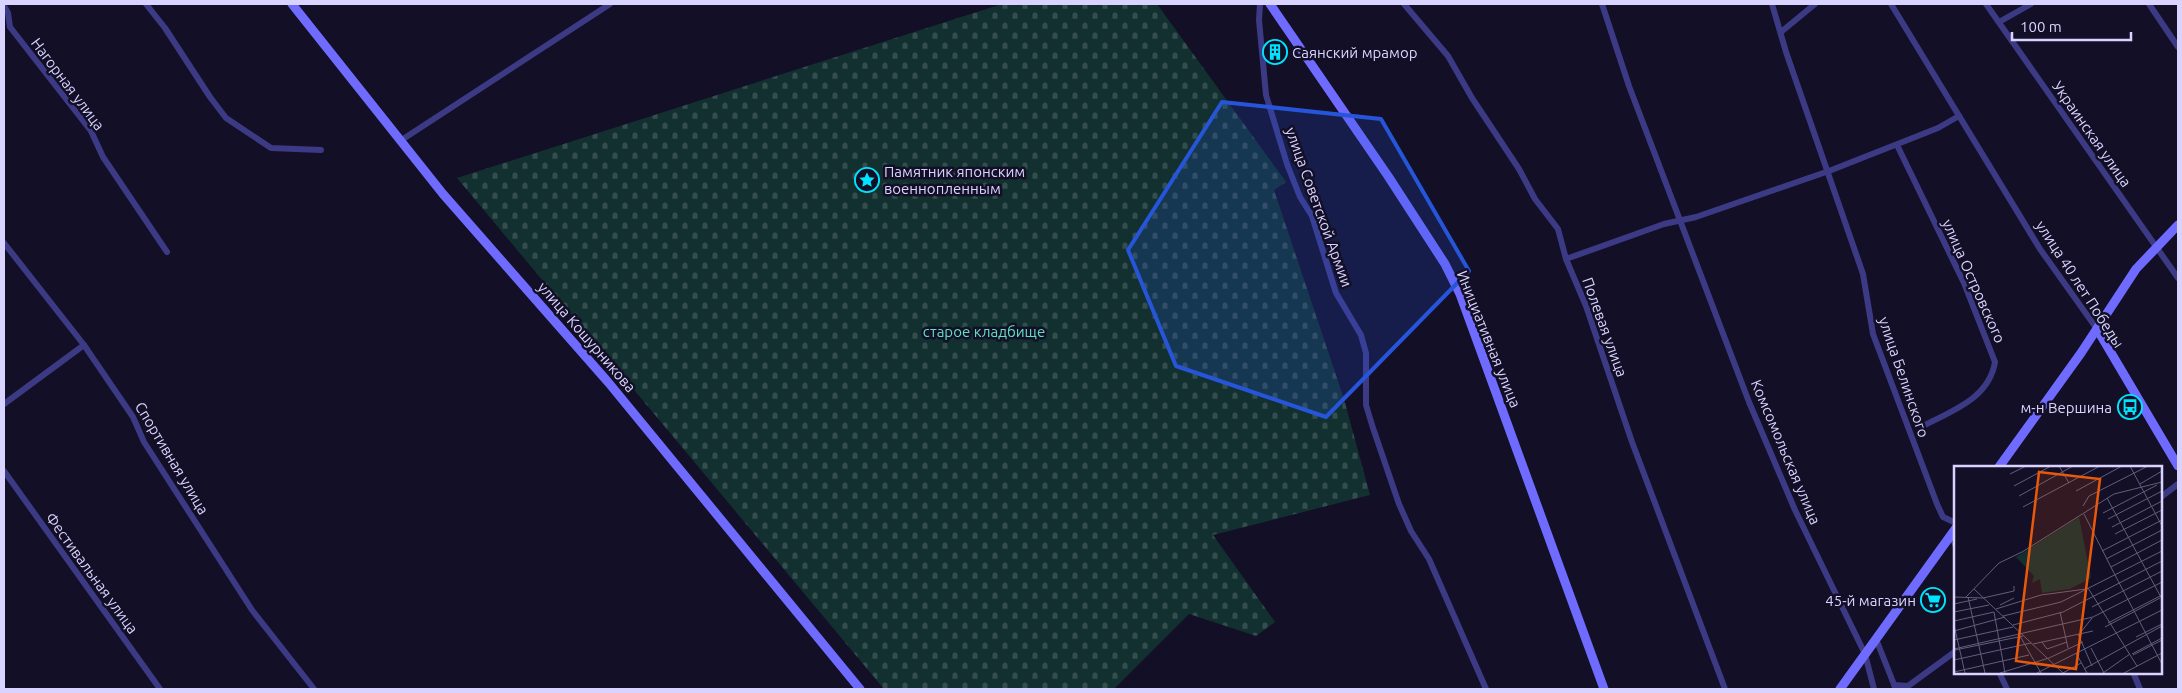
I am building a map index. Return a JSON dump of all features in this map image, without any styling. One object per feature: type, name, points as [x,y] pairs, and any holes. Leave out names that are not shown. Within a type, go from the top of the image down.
[{"type":"main road","name":"улица Кошурникова","points":[[292,4],[443,194],[608,382],[860,689]]},
{"type":"main road","name":"Инициативная улица","points":[[1270,4],[1388,176],[1444,264],[1460,294],[1604,689]]},
{"type":"main road","points":[[2000,466],[2097,329],[2136,269],[2178,225]]},
{"type":"main road","name":"улица 40 лет Победы","points":[[2097,329],[2178,466]]},
{"type":"main road","points":[[1840,689],[1954,531]]},
{"type":"street","points":[[146,4],[165,28],[210,98],[226,118],[271,148],[321,150]]},
{"type":"street","points":[[400,140],[610,4]]},
{"type":"street","name":"улица Советской Армии","points":[[1260,4],[1259,20],[1266,95],[1287,164],[1300,197],[1312,216],[1336,292],[1362,335],[1366,354],[1366,405],[1373,428],[1407,522],[1429,559],[1486,689]]},
{"type":"street","name":"Полевая улица","points":[[1404,4],[1448,56],[1472,98],[1520,169],[1535,200],[1558,230],[1566,259],[1586,306],[1632,442],[1725,689]]},
{"type":"street","name":"Комсомольская улица","points":[[1602,4],[1629,86],[1773,460],[1865,654],[1874,689]]},
{"type":"street","points":[[1781,32],[1815,4]]},
{"type":"street","name":"улица 40 лет Победы","points":[[1891,4],[2040,249],[2097,329]]},
{"type":"street","name":"Украинская улица","points":[[1986,4],[2178,278]]},
{"type":"street","points":[[1999,22],[2031,4]]},
{"type":"street","points":[[2149,4],[2178,47]]},
{"type":"street","name":"улица Белинского","points":[[1772,5],[1863,274],[1873,334],[1937,504],[1943,517],[1954,522]]},
{"type":"street","name":"Нагорная улица","points":[[4,6],[8,13],[10,27],[91,131],[103,157],[167,252]]},
{"type":"street","points":[[1566,259],[1664,224],[1681,222],[1829,171],[1938,128],[1959,116]]},
{"type":"street","name":"улица Островского","points":[[1897,145],[1964,284],[1995,362],[1993,373],[1986,386],[1971,401],[1921,427]]},
{"type":"street","name":"Спортивная улица","points":[[4,243],[84,345],[133,417],[144,442],[252,610],[314,689]]},
{"type":"street","points":[[4,404],[84,345]]},
{"type":"street","name":"Фестивальная улица","points":[[4,471],[160,689]]},
{"type":"street","points":[[2162,496],[2178,484]]},
{"type":"street","points":[[1876,639],[1895,687],[1908,686],[1954,652]]},
{"type":"street","points":[[1999,673],[2007,689]]},
{"type":"street","points":[[2133,673],[2140,689]]},
{"type":"highlighted area","points":[[1222,102],[1381,119],[1469,271],[1326,417],[1176,366],[1128,250]]},
{"type":"green space","name":"старое кладбище","points":[[1002,4],[1157,4],[1286,182],[1274,190],[1344,399],[1370,495],[1213,535],[1275,622],[1256,636],[1189,614],[1114,689],[884,689],[457,178]]},
{"type":"place","name":"Саянский мрамор","points":[[1275,52]]},
{"type":"place","name":"Памятник японским военнопленным","points":[[867,180]]},
{"type":"place","name":"м-н Вершина","points":[[2130,407]]},
{"type":"place","name":"45-й магазин","points":[[1933,600]]}]
